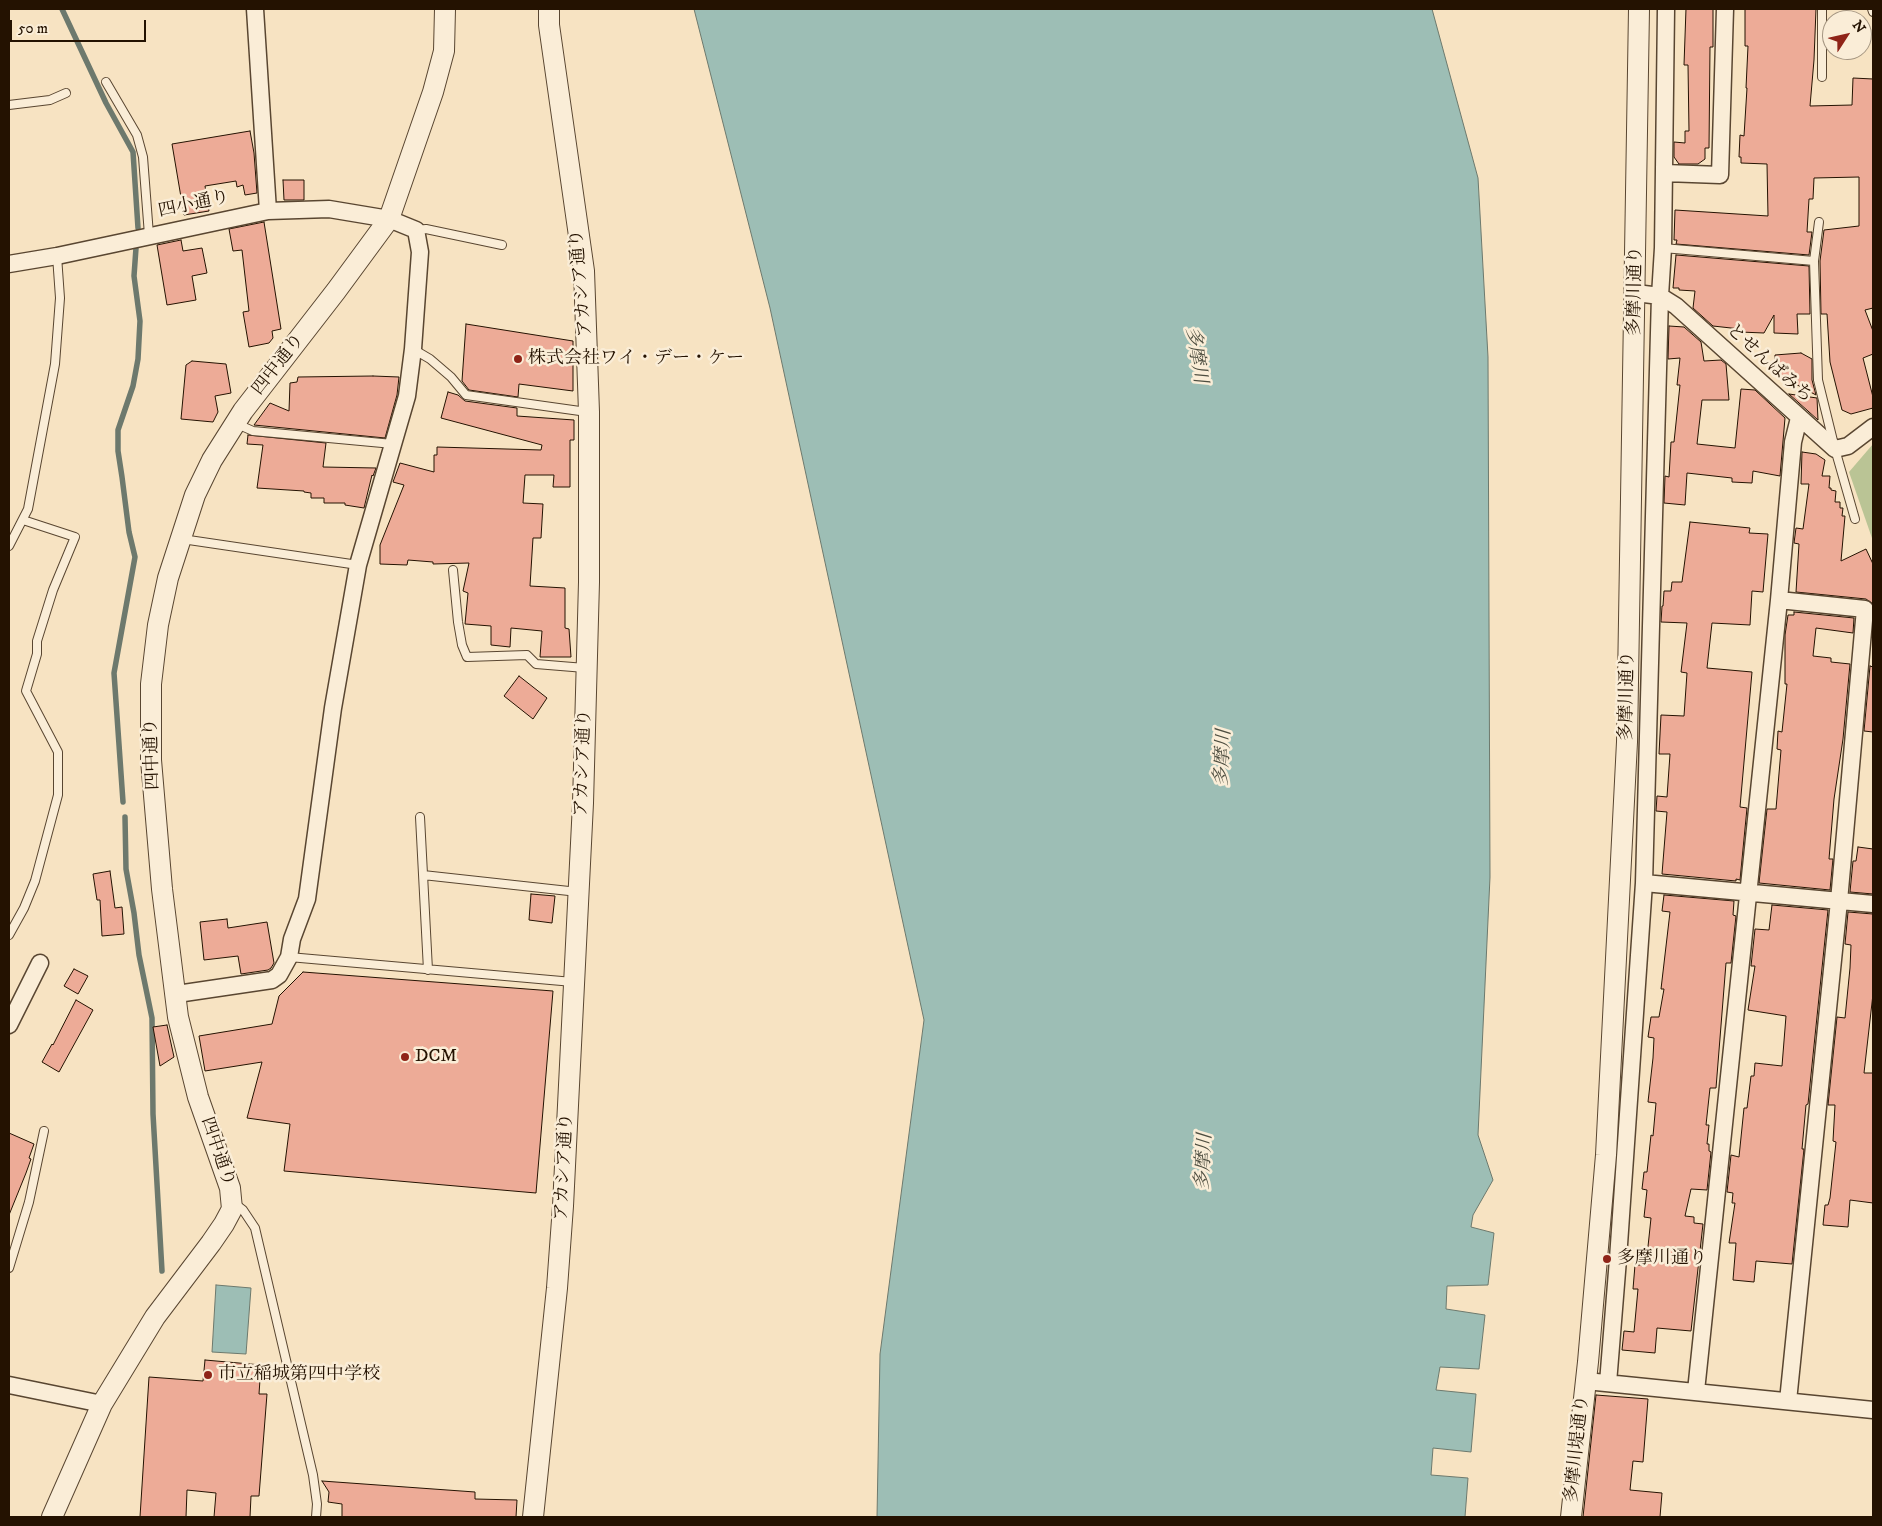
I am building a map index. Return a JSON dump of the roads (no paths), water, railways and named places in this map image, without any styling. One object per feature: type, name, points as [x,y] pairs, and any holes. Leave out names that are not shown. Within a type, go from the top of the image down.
[{"type":"street","points":[[255,9],[268,211]]},
{"type":"street","name":"四中通り","points":[[52,1517],[102,1404],[155,1317],[224,1224],[232,1209],[230,1188],[198,1097],[178,1017],[162,889],[151,760],[151,684],[158,625],[168,578],[195,495],[212,460],[243,411],[336,291],[388,219],[434,92],[444,51],[445,9]]},
{"type":"street","name":"アカシア通り","points":[[533,1517],[557,1288],[575,982],[589,582],[589,412],[584,271],[549,25],[549,9]]},
{"type":"street","name":"多摩川通り","points":[[1586,1381],[1606,1155],[1627,742],[1636,293],[1639,9]]},
{"type":"street","points":[[1608,1383],[1644,883],[1660,296],[1664,248],[1666,9]]},
{"type":"street","points":[[1665,173],[1720,175],[1725,9]]},
{"type":"street","name":"四小通り","points":[[9,264],[57,256],[268,211],[329,209],[388,219],[416,230]]},
{"type":"street","points":[[176,994],[272,980],[279,975],[288,956],[292,939],[307,899],[333,708],[358,566],[407,396],[413,349],[420,252],[416,230]]},
{"type":"street","name":"とせんばみち","points":[[1636,293],[1660,296],[1676,306],[1835,449]]},
{"type":"street","points":[[1696,1391],[1779,600],[1793,442],[1799,418]]},
{"type":"street","points":[[1835,449],[1848,446],[1873,427]]},
{"type":"street","points":[[1779,600],[1864,609],[1868,635],[1788,1401]]},
{"type":"street","points":[[1644,883],[1873,904]]},
{"type":"street","points":[[9,1025],[40,964]]},
{"type":"street","points":[[1586,1381],[1873,1410]]},
{"type":"street","name":"多摩川堤通り","points":[[1571,1517],[1586,1381]]},
{"type":"street","points":[[9,1384],[102,1404]]},
{"type":"lane","points":[[1822,9],[1822,77]]},
{"type":"lane","points":[[106,82],[137,134],[143,156],[149,235]]},
{"type":"lane","points":[[9,105],[50,100],[66,93]]},
{"type":"lane","points":[[1820,222],[1814,261],[1818,380],[1854,519]]},
{"type":"lane","points":[[416,230],[426,229],[502,245]]},
{"type":"lane","points":[[1664,248],[1814,261]]},
{"type":"lane","points":[[9,546],[28,509],[55,364],[60,298],[57,256]]},
{"type":"lane","points":[[413,349],[451,377],[466,395],[589,412]]},
{"type":"lane","points":[[235,424],[253,431],[393,444]]},
{"type":"lane","points":[[9,935],[36,881],[58,794],[58,752],[26,691],[37,654],[37,641],[53,590],[75,538],[23,520]]},
{"type":"lane","points":[[180,539],[358,566]]},
{"type":"lane","points":[[453,570],[458,622],[462,644],[467,657],[527,656],[536,664],[587,668]]},
{"type":"lane","points":[[420,817],[428,970]]},
{"type":"lane","points":[[423,875],[578,892]]},
{"type":"lane","points":[[288,956],[575,982]]},
{"type":"lane","points":[[9,1268],[29,1202],[44,1131]]},
{"type":"lane","points":[[232,1202],[243,1210],[255,1228],[313,1475],[317,1504],[316,1517]]},
{"type":"water","name":"多摩川","points":[[694,9],[1432,9],[1478,178],[1488,357],[1490,877],[1478,1135],[1493,1180],[1473,1215],[1471,1227],[1494,1233],[1488,1285],[1447,1286],[1446,1309],[1485,1315],[1479,1369],[1440,1367],[1436,1390],[1476,1394],[1471,1452],[1433,1448],[1431,1475],[1468,1478],[1465,1517],[877,1517],[880,1354],[924,1020],[770,308]]},
{"type":"water","points":[[216,1285],[251,1288],[246,1354],[212,1352]]},
{"type":"waterway","points":[[62,9],[106,103],[133,152],[138,228]]},
{"type":"waterway","points":[[123,802],[114,673],[135,557],[129,532],[118,451],[118,430],[133,386],[138,359],[140,321],[134,276],[136,248]]},
{"type":"waterway","points":[[125,817],[126,869],[139,955],[152,1018],[153,1114],[162,1271]]},
{"type":"place","name":"株式会社ワイ・デー・ケー","points":[[518,359]]},
{"type":"place","name":"DCM","points":[[405,1057]]},
{"type":"place","name":"多摩川通り","points":[[1607,1259]]},
{"type":"place","name":"市立稲城第四中学校","points":[[208,1375]]}]
